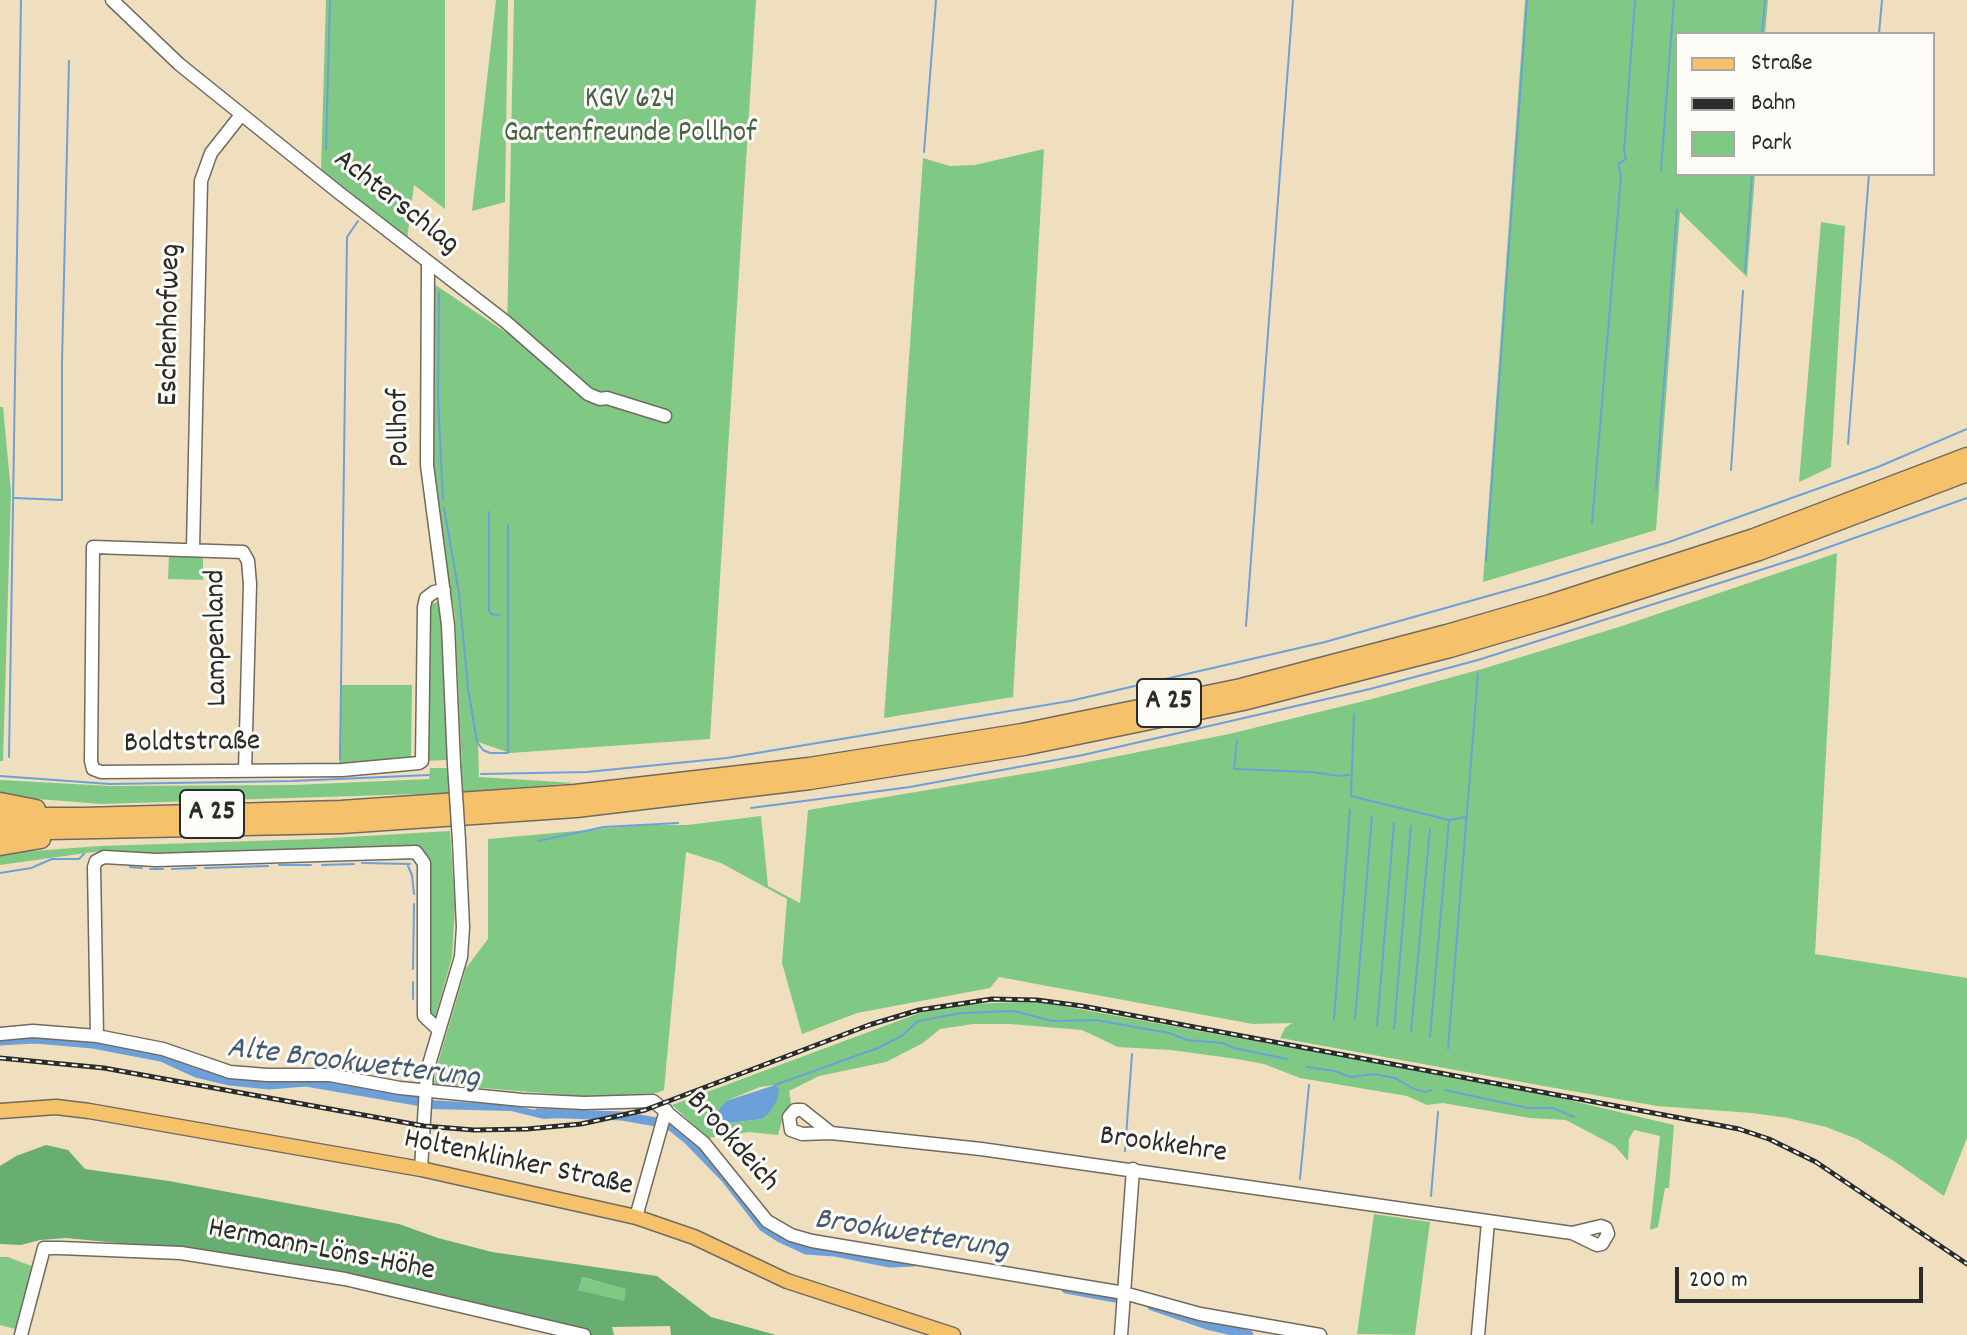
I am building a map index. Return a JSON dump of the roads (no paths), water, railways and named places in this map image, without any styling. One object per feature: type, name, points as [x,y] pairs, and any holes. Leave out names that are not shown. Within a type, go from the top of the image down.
[{"type":"highway","name":"A 25","points":[[0,831],[575,794],[809,767],[1022,733],[1241,688],[1535,609],[1754,538],[1967,457]]},
{"type":"highway","name":"A 25","points":[[0,817],[83,824],[341,824],[576,808],[810,780],[1024,746],[1243,701],[1450,648],[1759,551],[1967,472]]},
{"type":"highway","points":[[0,802],[83,824]]},
{"type":"highway","points":[[0,846],[83,824]]},
{"type":"main road","name":"Holtenklinker Straße","points":[[0,1111],[56,1107],[421,1169],[636,1217],[694,1237],[787,1281],[953,1335]]},
{"type":"street","name":"Achterschlag","points":[[112,0],[179,64],[428,264],[506,322],[588,394],[665,416]]},
{"type":"street","name":"Eschenhofweg","points":[[193,549],[201,181],[211,153],[241,115]]},
{"type":"street","name":"Pollhof","points":[[428,264],[427,465],[444,590],[463,927],[461,957],[439,1030]]},
{"type":"street","name":"Boldtstraße","points":[[193,549],[93,547],[93,769],[101,772],[342,770],[419,763],[422,761],[424,607],[426,598],[444,590]]},
{"type":"street","name":"Lampenland","points":[[193,549],[243,552],[248,561],[245,771]]},
{"type":"street","points":[[97,1036],[94,867],[99,859],[416,852],[424,863],[424,1016],[439,1030],[424,1091],[421,1169]]},
{"type":"street","name":"Brookdeich","points":[[0,1034],[33,1031],[97,1036],[163,1049],[230,1072],[330,1075],[424,1091],[584,1103],[653,1101],[664,1119],[704,1143],[767,1221],[791,1235],[1320,1335]]},
{"type":"street","points":[[636,1217],[664,1119]]},
{"type":"street","name":"Brookkehre","points":[[831,1133],[1133,1169],[1572,1233]]},
{"type":"street","points":[[1121,1335],[1133,1169]]},
{"type":"street","points":[[1478,1335],[1488,1222]]},
{"type":"street","name":"Hermann-Löns-Höhe","points":[[21,1335],[44,1248],[181,1253],[345,1279],[584,1335]]},
{"type":"water","points":[[775,1085],[779,1089],[777,1100],[762,1119],[712,1125],[708,1122],[726,1101]]},
{"type":"water","points":[[430,1100],[508,1105],[542,1111],[560,1118],[544,1119],[511,1111],[430,1109]]},
{"type":"waterway","points":[[9,757],[21,0]]},
{"type":"waterway","points":[[326,149],[330,0]]},
{"type":"waterway","points":[[924,152],[936,0]]},
{"type":"waterway","points":[[1246,626],[1293,0]]},
{"type":"waterway","points":[[1486,561],[1527,0]]},
{"type":"waterway","points":[[1592,523],[1621,176],[1618,164],[1626,159],[1624,151],[1635,0]]},
{"type":"waterway","points":[[1661,170],[1674,0]]},
{"type":"waterway","points":[[1762,32],[1765,0]]},
{"type":"waterway","points":[[1879,32],[1882,0]]},
{"type":"waterway","points":[[15,498],[62,500],[69,61]]},
{"type":"waterway","points":[[1745,272],[1752,176]]},
{"type":"waterway","points":[[1848,444],[1869,176]]},
{"type":"waterway","points":[[1656,489],[1677,210]]},
{"type":"waterway","points":[[340,759],[347,237],[358,221]]},
{"type":"waterway","points":[[1731,470],[1743,291]]},
{"type":"waterway","points":[[439,293],[438,398],[443,500]]},
{"type":"waterway","points":[[481,774],[587,772],[727,758],[1070,701],[1325,642],[1669,542],[1878,467],[1967,429]]},
{"type":"waterway","points":[[751,808],[910,787],[1083,755],[1370,689],[1478,660],[1801,557],[1967,498]]},
{"type":"waterway","points":[[444,508],[459,593],[468,688],[477,742],[490,753],[508,753],[508,525]]},
{"type":"waterway","points":[[489,512],[489,610],[491,614],[499,615]]},
{"type":"waterway","points":[[1448,1049],[1478,674]]},
{"type":"waterway","points":[[1354,714],[1351,796],[1449,820],[1466,817]]},
{"type":"waterway","points":[[1237,740],[1234,769],[1349,775]]},
{"type":"waterway","points":[[0,776],[110,784],[429,775]]},
{"type":"waterway","points":[[1334,1019],[1350,810]]},
{"type":"waterway","points":[[1355,1019],[1372,816]]},
{"type":"waterway","points":[[1430,1037],[1449,820]]},
{"type":"waterway","points":[[538,841],[604,827],[678,823]]},
{"type":"waterway","points":[[1377,1026],[1394,823]]},
{"type":"waterway","points":[[1394,1029],[1411,826]]},
{"type":"waterway","points":[[1411,1032],[1430,829]]},
{"type":"waterway","points":[[0,873],[31,868],[52,859],[79,859],[84,854]]},
{"type":"waterway","points":[[362,863],[410,864]]},
{"type":"waterway","points":[[322,865],[354,864]]},
{"type":"waterway","points":[[279,865],[311,865]]},
{"type":"waterway","points":[[205,868],[268,866]]},
{"type":"waterway","points":[[408,866],[414,894]]},
{"type":"waterway","points":[[130,867],[142,868]]},
{"type":"waterway","points":[[172,869],[196,868]]},
{"type":"waterway","points":[[150,869],[163,869]]},
{"type":"waterway","points":[[413,969],[414,904]]},
{"type":"waterway","points":[[413,982],[413,999]]},
{"type":"waterway","points":[[775,1085],[878,1048],[903,1035],[918,1021],[961,1013],[1014,1011],[1052,1021],[1096,1020],[1169,1033],[1187,1040],[1223,1043],[1287,1059]]},
{"type":"waterway","name":"Alte Brookwetterung","points":[[0,1041],[35,1039],[93,1044],[161,1057],[196,1073],[230,1081],[269,1085],[306,1082],[428,1103]]},
{"type":"waterway","points":[[1125,1151],[1132,1054]]},
{"type":"waterway","points":[[1307,1067],[1351,1077],[1374,1074],[1395,1078],[1414,1089],[1431,1090]]},
{"type":"waterway","points":[[1300,1179],[1309,1085]]},
{"type":"waterway","points":[[1445,1090],[1528,1108],[1553,1108],[1574,1117]]},
{"type":"waterway","points":[[1431,1196],[1438,1112]]},
{"type":"waterway","name":"Brookwetterung","points":[[538,1113],[622,1116],[668,1124],[725,1178],[763,1227],[780,1238],[806,1250],[835,1252],[890,1263],[914,1262]]},
{"type":"waterway","name":"Brookwetterung","points":[[1066,1289],[1126,1300]]},
{"type":"waterway","name":"Brookwetterung","points":[[1152,1306],[1207,1325],[1249,1335]]},
{"type":"railway","points":[[0,1058],[104,1068],[424,1126],[474,1130],[527,1129],[581,1124],[645,1110],[869,1025],[919,1010],[992,999],[1037,1000],[1739,1129],[1769,1139],[1816,1162],[1967,1264]]},
{"type":"park label","name":"KGV 624 Gartenfreunde Pollhof","points":[[630,119]]}]
